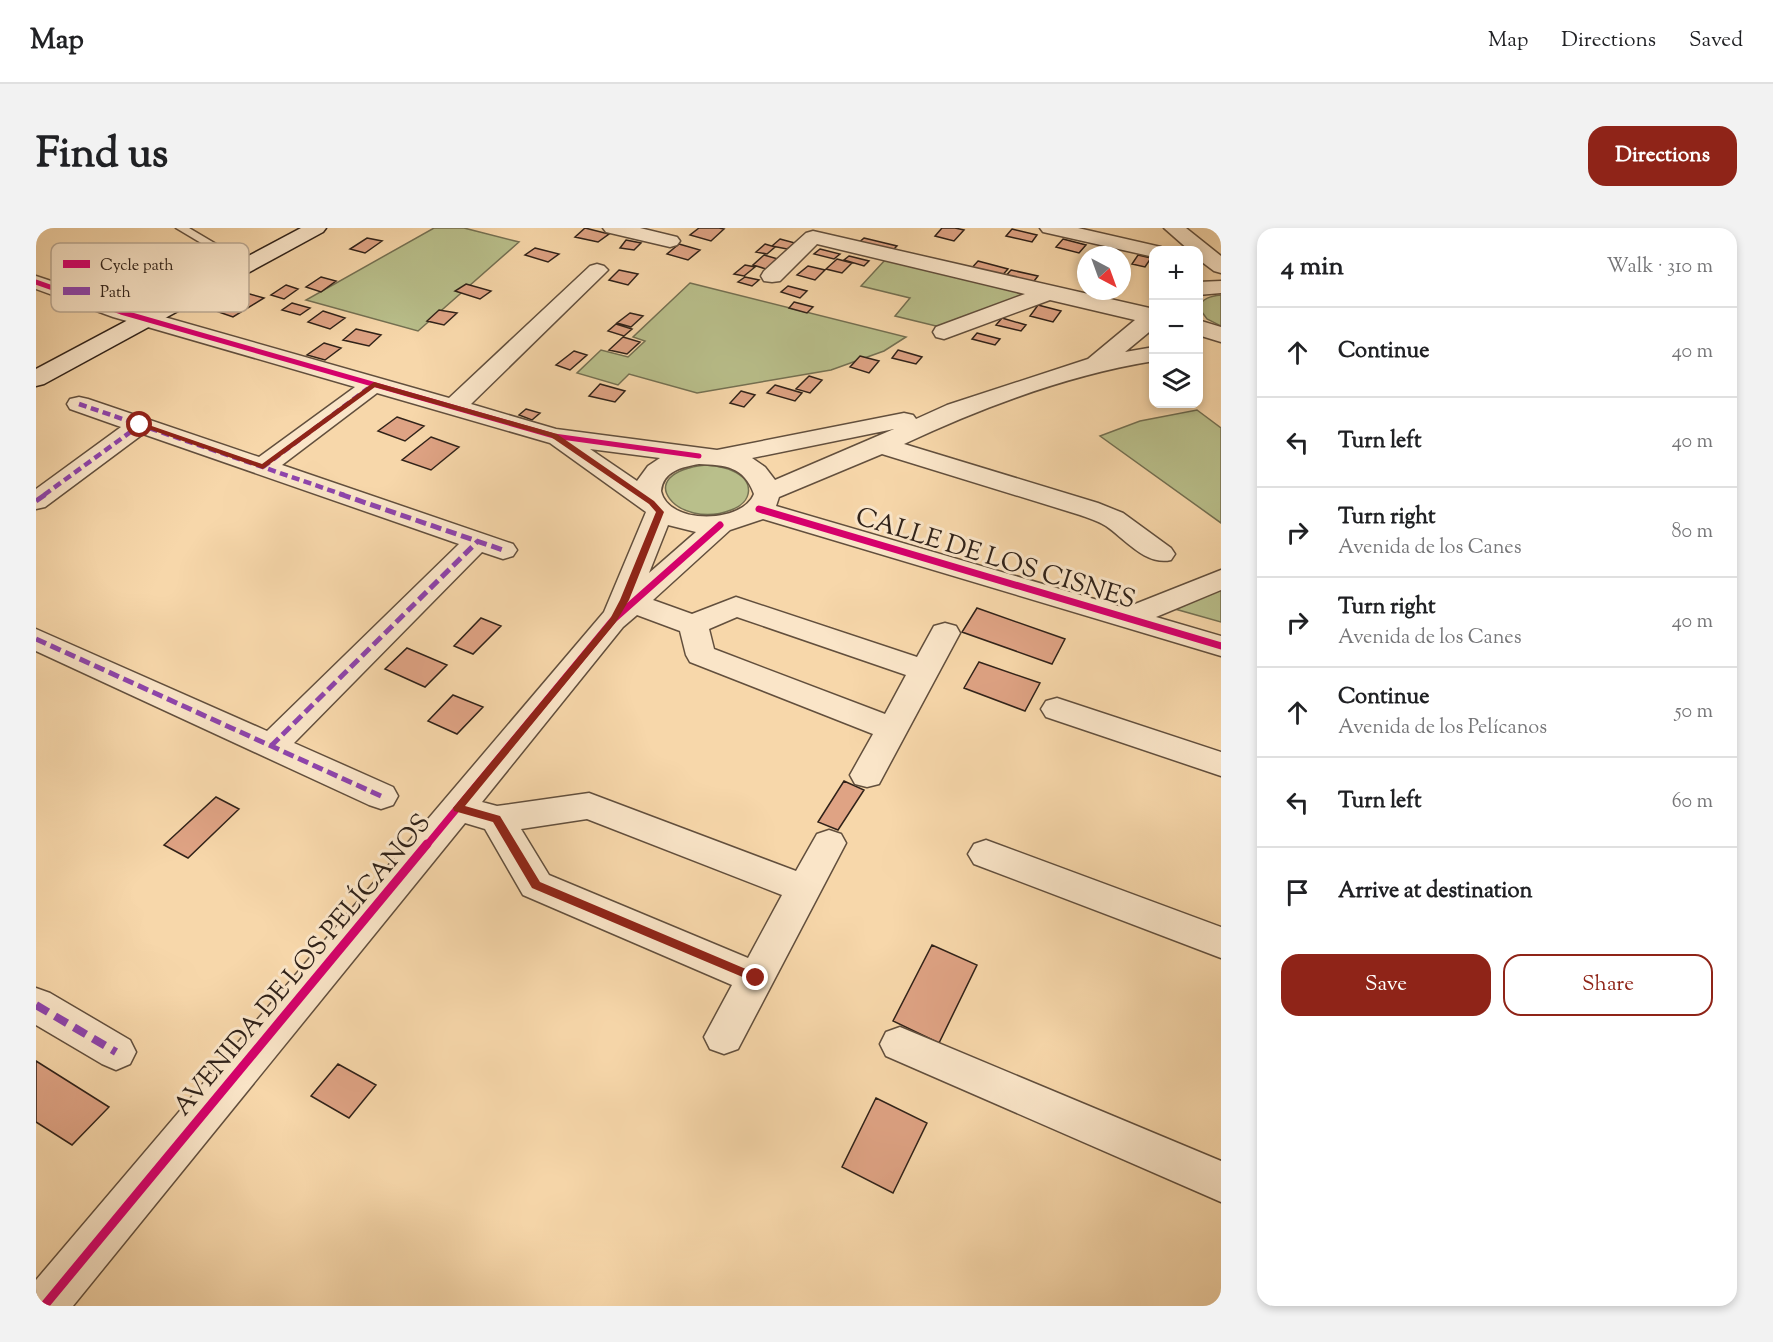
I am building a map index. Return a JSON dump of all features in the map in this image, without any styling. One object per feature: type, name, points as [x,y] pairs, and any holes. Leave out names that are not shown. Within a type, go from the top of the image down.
[{"type":"street","points":[[249,243],[279,228]]},
{"type":"street","points":[[249,264],[316,228]]},
{"type":"street","points":[[613,228],[677,235]]},
{"type":"street","points":[[1050,228],[1149,250]]},
{"type":"street","points":[[1173,228],[1173,246]]},
{"type":"street","points":[[1173,228],[1221,267]]},
{"type":"street","points":[[652,257],[677,235]]},
{"type":"street","points":[[772,276],[813,237],[1149,316]]},
{"type":"street","points":[[454,407],[597,270]]},
{"type":"street","points":[[36,282],[51,287]]},
{"type":"street","points":[[1203,289],[1221,287]]},
{"type":"street","points":[[944,332],[1048,293]]},
{"type":"street","points":[[36,357],[121,312],[554,436],[708,457],[742,464],[753,470],[765,484],[763,501]]},
{"type":"street","points":[[36,379],[160,312]]},
{"type":"street","points":[[1096,364],[1149,320]]},
{"type":"street","points":[[1203,329],[1221,335]]},
{"type":"street","points":[[1203,346],[1221,343]]},
{"type":"street","points":[[554,436],[656,507],[683,523],[720,525],[746,518],[763,501],[956,410],[1096,364],[1149,355]]},
{"type":"street","points":[[263,467],[374,384]]},
{"type":"street","points":[[79,404],[491,545],[271,746]]},
{"type":"street","points":[[924,670],[736,606],[693,625],[624,608],[656,507],[647,492],[649,482],[656,472],[668,464],[956,410]]},
{"type":"street","points":[[36,501],[140,425]]},
{"type":"street","points":[[881,445],[1089,509],[1113,519],[1161,554]]},
{"type":"street","name":"CALLE DE LOS CISNES","points":[[763,501],[1221,646]]},
{"type":"street","name":"AVENIDA DE LOS PELÍCANOS","points":[[44,1306],[624,608],[720,525]]},
{"type":"street","points":[[1127,618],[1221,579]]},
{"type":"street","points":[[693,625],[701,655],[892,729]]},
{"type":"street","points":[[867,775],[945,633]]},
{"type":"street","points":[[36,639],[381,796]]},
{"type":"street","points":[[1058,709],[1221,764]]},
{"type":"street","points":[[458,808],[497,819],[590,806],[805,889]]},
{"type":"street","points":[[497,819],[536,885],[756,978]]},
{"type":"street","points":[[724,1037],[829,843]]},
{"type":"street","points":[[986,854],[1221,943]]},
{"type":"street","points":[[36,1005],[116,1052]]},
{"type":"street","points":[[900,1044],[1221,1182]]},
{"type":"lane","points":[[181,228],[208,243]]},
{"type":"green space","points":[[434,228],[464,228],[519,242],[418,331],[306,300]]},
{"type":"green space","points":[[885,260],[1027,293],[940,327],[895,316],[910,298],[861,286]]},
{"type":"green space","points":[[690,283],[906,337],[884,351],[831,370],[697,393],[629,374],[618,385],[577,373],[601,350],[628,357],[645,341],[633,337]]},
{"type":"green space","points":[[1221,295],[1221,326],[1207,319],[1203,314],[1203,301]]},
{"type":"green space","points":[[1197,410],[1221,428],[1221,523],[1100,436],[1140,421]]},
{"type":"green space","points":[[706,465],[727,469],[740,475],[745,480],[749,491],[744,502],[731,510],[712,514],[694,513],[679,507],[669,498],[666,488],[670,478],[683,470]]},
{"type":"green space","points":[[1221,589],[1221,622],[1175,609]]},
{"type":"building","points":[[585,228],[609,234],[598,242],[575,237]]},
{"type":"building","points":[[699,228],[724,229],[711,241],[690,235]]},
{"type":"building","points":[[942,228],[964,230],[954,241],[935,236]]},
{"type":"building","points":[[1012,229],[1037,235],[1032,242],[1006,236]]},
{"type":"building","points":[[367,238],[382,241],[365,253],[350,249]]},
{"type":"building","points":[[864,238],[897,246],[889,254],[856,245]]},
{"type":"building","points":[[780,239],[795,243],[787,249],[772,246]]},
{"type":"building","points":[[1063,239],[1086,245],[1077,246],[1077,252],[1056,247]]},
{"type":"building","points":[[626,240],[641,243],[634,250],[620,248]]},
{"type":"building","points":[[679,244],[700,250],[688,260],[667,254]]},
{"type":"building","points":[[765,244],[775,247],[767,254],[756,252]]},
{"type":"building","points":[[535,248],[559,254],[548,262],[525,255]]},
{"type":"building","points":[[820,249],[840,254],[834,259],[814,254]]},
{"type":"building","points":[[764,255],[778,259],[766,269],[753,265]]},
{"type":"building","points":[[1138,255],[1149,258],[1145,267],[1132,264]]},
{"type":"building","points":[[849,256],[869,261],[864,266],[844,260]]},
{"type":"building","points":[[837,259],[852,263],[842,273],[826,269]]},
{"type":"building","points":[[978,261],[1008,269],[999,279],[969,271]]},
{"type":"building","points":[[745,265],[755,267],[744,276],[734,274]]},
{"type":"building","points":[[808,266],[825,270],[815,280],[797,275]]},
{"type":"building","points":[[619,270],[638,274],[628,285],[609,280]]},
{"type":"building","points":[[1011,270],[1038,276],[1031,285],[1003,279]]},
{"type":"building","points":[[321,277],[336,281],[321,292],[306,287]]},
{"type":"building","points":[[745,277],[759,280],[752,286],[738,282]]},
{"type":"building","points":[[466,284],[491,291],[480,299],[455,291]]},
{"type":"building","points":[[286,285],[298,289],[284,299],[271,295]]},
{"type":"building","points":[[788,286],[807,291],[800,298],[781,292]]},
{"type":"building","points":[[249,294],[264,298],[249,307]]},
{"type":"building","points":[[794,302],[813,307],[807,313],[789,308]]},
{"type":"building","points":[[292,303],[310,308],[300,315],[282,310]]},
{"type":"building","points":[[1038,305],[1061,311],[1053,322],[1030,316]]},
{"type":"building","points":[[439,310],[457,313],[444,325],[427,321]]},
{"type":"building","points":[[323,311],[345,318],[330,329],[308,322]]},
{"type":"building","points":[[219,312],[241,312],[233,317]]},
{"type":"building","points":[[630,313],[643,316],[631,327],[617,323]]},
{"type":"building","points":[[1002,318],[1026,325],[1021,331],[996,325]]},
{"type":"building","points":[[616,324],[632,329],[624,336],[608,331]]},
{"type":"building","points":[[356,329],[381,335],[369,346],[343,340]]},
{"type":"building","points":[[977,333],[1000,339],[995,345],[972,339]]},
{"type":"building","points":[[623,337],[640,342],[627,354],[609,350]]},
{"type":"building","points":[[324,343],[341,348],[325,360],[307,355]]},
{"type":"building","points":[[898,350],[922,357],[916,364],[892,358]]},
{"type":"building","points":[[574,351],[587,355],[570,370],[556,365]]},
{"type":"building","points":[[860,356],[879,361],[869,373],[850,367]]},
{"type":"building","points":[[809,376],[822,380],[810,393],[796,389]]},
{"type":"building","points":[[600,384],[625,391],[615,402],[589,396]]},
{"type":"building","points":[[775,385],[802,393],[795,401],[767,393]]},
{"type":"building","points":[[741,391],[755,395],[744,407],[730,403]]},
{"type":"building","points":[[526,409],[540,413],[532,420],[519,415]]},
{"type":"building","points":[[397,417],[424,426],[405,441],[378,431]]},
{"type":"building","points":[[431,437],[459,447],[431,470],[402,460]]},
{"type":"building","points":[[977,608],[1065,639],[1052,664],[962,632]]},
{"type":"building","points":[[481,618],[501,626],[473,654],[454,646]]},
{"type":"building","points":[[407,648],[447,665],[425,687],[385,669]]},
{"type":"building","points":[[979,662],[1040,683],[1025,711],[964,688]]},
{"type":"building","points":[[453,695],[483,707],[457,734],[428,721]]},
{"type":"building","points":[[844,781],[864,790],[838,830],[818,822]]},
{"type":"building","points":[[216,797],[239,809],[188,858],[164,845]]},
{"type":"building","points":[[932,945],[977,965],[939,1043],[893,1021]]},
{"type":"building","points":[[36,1061],[109,1107],[72,1145],[36,1122]]},
{"type":"building","points":[[338,1064],[376,1085],[349,1118],[311,1096]]},
{"type":"building","points":[[876,1098],[927,1123],[893,1193],[842,1167]]},
{"type":"marked path","points":[[263,467],[374,384]]},
{"type":"marked path","points":[[79,404],[503,550]]},
{"type":"marked path","points":[[36,501],[140,425]]},
{"type":"marked path","points":[[271,746],[478,541]]},
{"type":"marked path","points":[[36,639],[381,796]]},
{"type":"marked path","points":[[36,1005],[116,1052]]},
{"type":"cycle path","points":[[36,282],[51,287]]},
{"type":"cycle path","points":[[121,312],[554,436],[699,456]]},
{"type":"cycle path","points":[[759,509],[1221,646]]},
{"type":"cycle path","points":[[44,1306],[613,620],[720,525]]},
{"type":"route","points":[[140,425],[263,467],[374,384],[554,436],[651,502],[660,512],[625,600],[613,620],[458,808],[497,819],[536,885],[756,978]]}]
